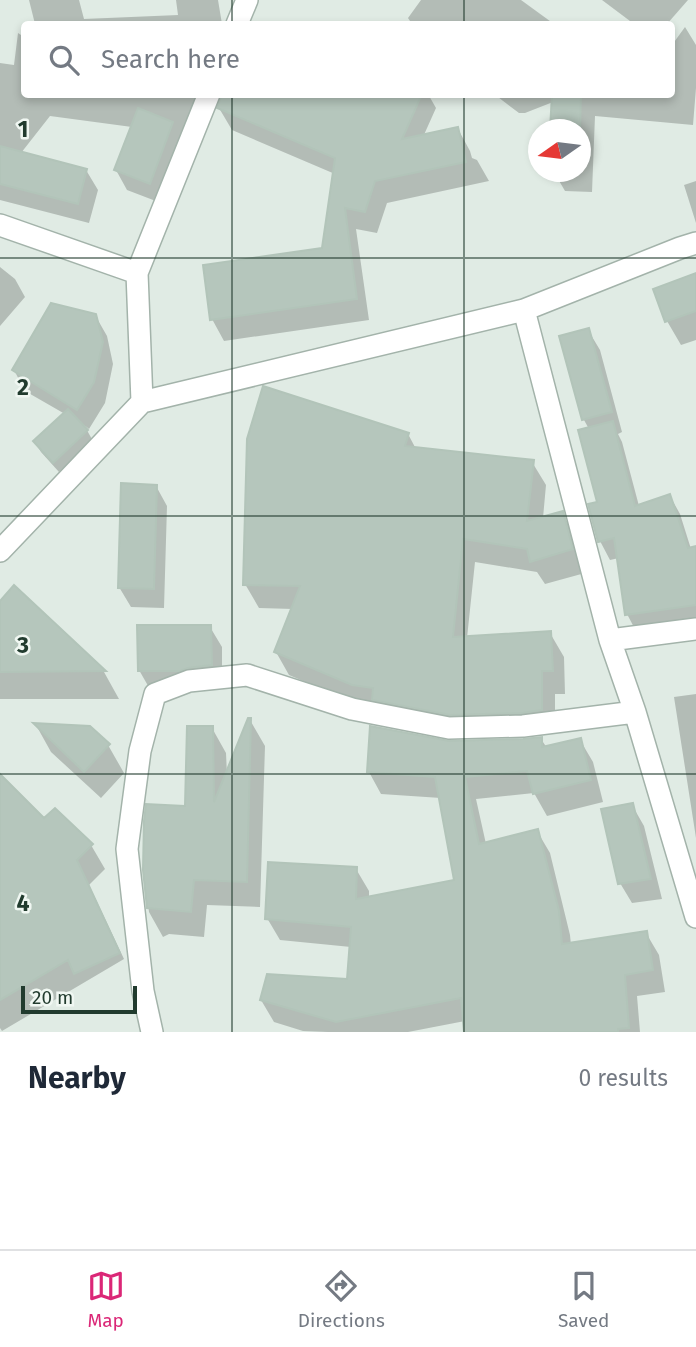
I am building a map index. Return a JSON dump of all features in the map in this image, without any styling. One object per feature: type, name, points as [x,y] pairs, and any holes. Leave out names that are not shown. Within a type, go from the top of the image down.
[{"type":"street","points":[[238,21],[247,0]]},
{"type":"street","points":[[142,402],[137,273],[207,98]]},
{"type":"street","points":[[0,225],[137,273]]},
{"type":"street","points":[[0,551],[142,402],[524,310],[696,243]]},
{"type":"street","points":[[524,310],[610,640],[635,712],[696,918]]},
{"type":"street","points":[[610,640],[696,629]]},
{"type":"street","points":[[152,1032],[143,991],[127,849],[140,751],[155,694],[189,681],[247,675],[352,709],[449,728],[523,726],[635,712]]},
{"type":"building","points":[[221,98],[420,98],[402,139],[458,127],[466,162],[375,181],[365,212],[345,208],[357,299],[210,320],[203,265],[322,248],[335,158],[217,108]]},
{"type":"building","points":[[552,98],[581,98],[580,119],[551,119]]},
{"type":"building","points":[[138,108],[173,122],[150,184],[114,170]]},
{"type":"building","points":[[0,146],[87,169],[78,204],[0,184]]},
{"type":"building","points":[[696,273],[696,311],[665,322],[653,289]]},
{"type":"building","points":[[51,303],[96,314],[103,342],[94,382],[77,410],[12,370]]},
{"type":"building","points":[[589,328],[612,412],[582,420],[559,336]]},
{"type":"building","points":[[263,386],[409,433],[405,446],[534,460],[527,521],[563,511],[573,549],[530,562],[527,549],[463,539],[453,637],[551,631],[553,671],[542,671],[542,710],[450,715],[372,700],[373,688],[352,685],[274,652],[300,586],[243,585],[247,439]]},
{"type":"building","points":[[68,409],[88,430],[53,463],[33,441]]},
{"type":"building","points":[[613,421],[635,506],[670,494],[688,548],[696,546],[696,605],[625,615],[614,538],[598,542],[588,504],[597,502],[578,430]]},
{"type":"building","points":[[121,483],[157,485],[154,589],[118,588]]},
{"type":"building","points":[[14,585],[106,671],[0,672],[0,601]]},
{"type":"building","points":[[137,625],[211,625],[212,665],[180,671],[138,671]]},
{"type":"building","points":[[248,718],[251,718],[247,882],[194,880],[191,912],[147,908],[143,870],[146,804],[185,806],[187,726],[213,726],[214,802]]},
{"type":"building","points":[[33,723],[90,726],[110,744],[84,772]]},
{"type":"building","points":[[370,726],[449,741],[542,737],[542,747],[581,738],[591,780],[533,794],[527,771],[465,777],[479,844],[538,829],[559,911],[562,944],[647,931],[653,970],[625,975],[629,1028],[618,1029],[618,1032],[464,1032],[461,998],[336,1022],[260,1000],[267,974],[347,979],[351,927],[265,919],[268,862],[357,867],[356,899],[454,880],[435,777],[367,772]]},
{"type":"building","points":[[0,774],[44,818],[55,808],[93,844],[77,860],[120,953],[74,974],[68,960],[0,1000]]},
{"type":"building","points":[[633,803],[651,879],[618,884],[601,809]]}]
